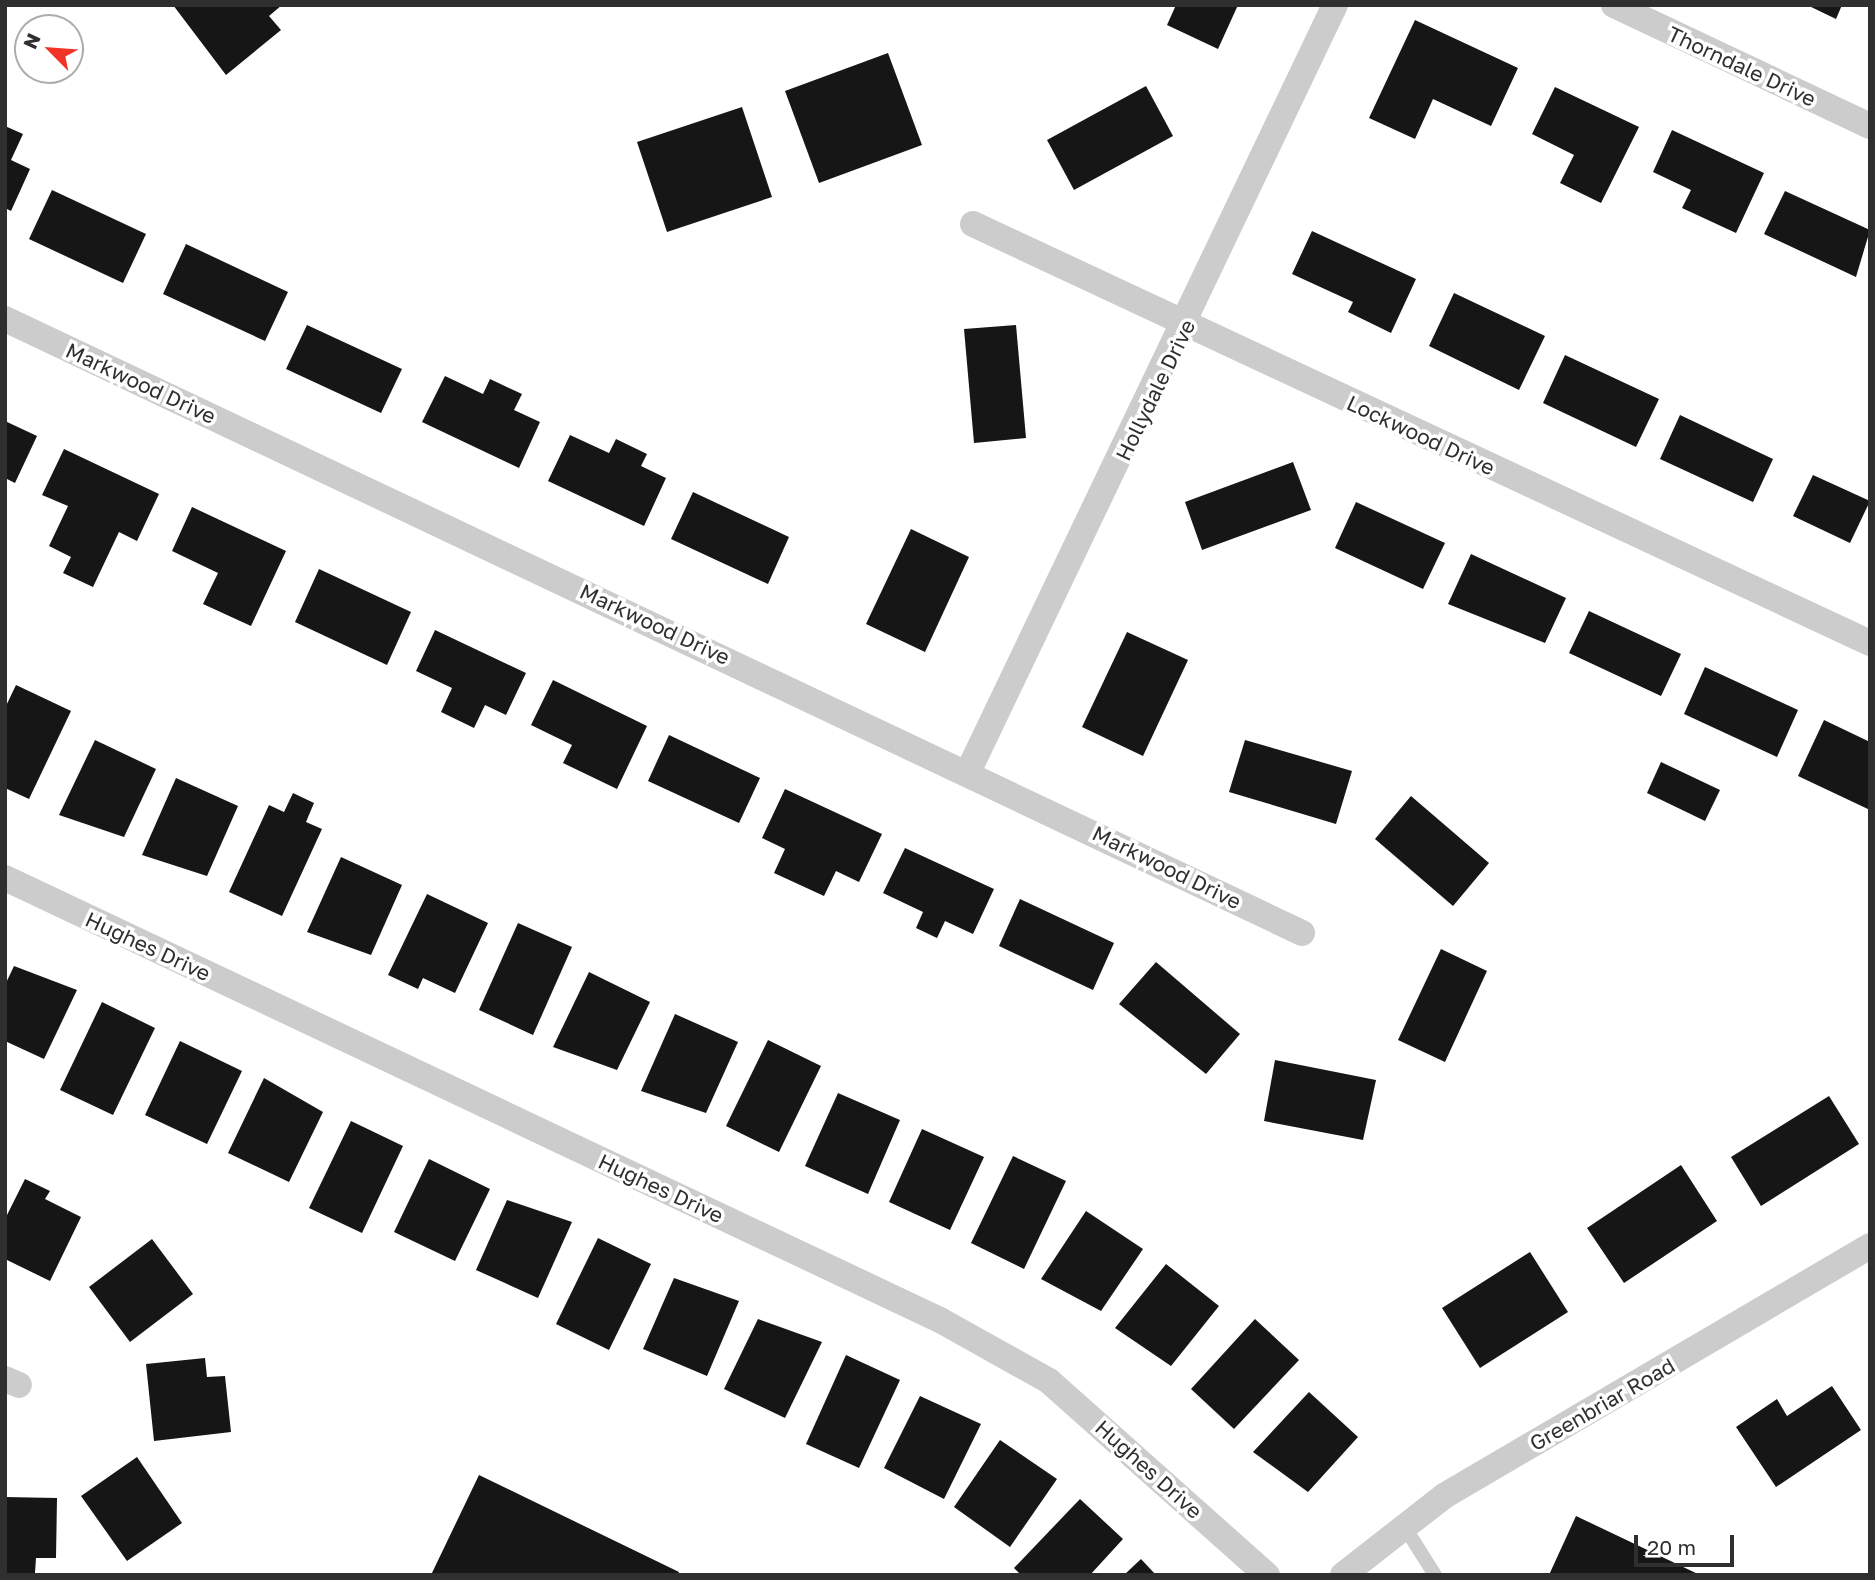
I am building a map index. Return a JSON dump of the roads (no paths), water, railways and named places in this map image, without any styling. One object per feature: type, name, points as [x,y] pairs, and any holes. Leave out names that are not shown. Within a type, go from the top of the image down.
[{"type":"street","name":"Hollydale Drive","points":[[968,772],[1186,326],[1335,5]]},
{"type":"street","name":"Thorndale Drive","points":[[1614,5],[1870,126]]},
{"type":"street","name":"Lockwood Drive","points":[[973,224],[1186,326],[1870,643]]},
{"type":"street","name":"Markwood Drive","points":[[5,319],[968,772],[1302,933]]},
{"type":"street","name":"Hughes Drive","points":[[5,878],[952,1327],[1048,1381],[1267,1575]]},
{"type":"street","name":"Greenbriar Road","points":[[1343,1575],[1444,1496],[1870,1245]]},
{"type":"lane","points":[[1405,1526],[1435,1575]]}]
